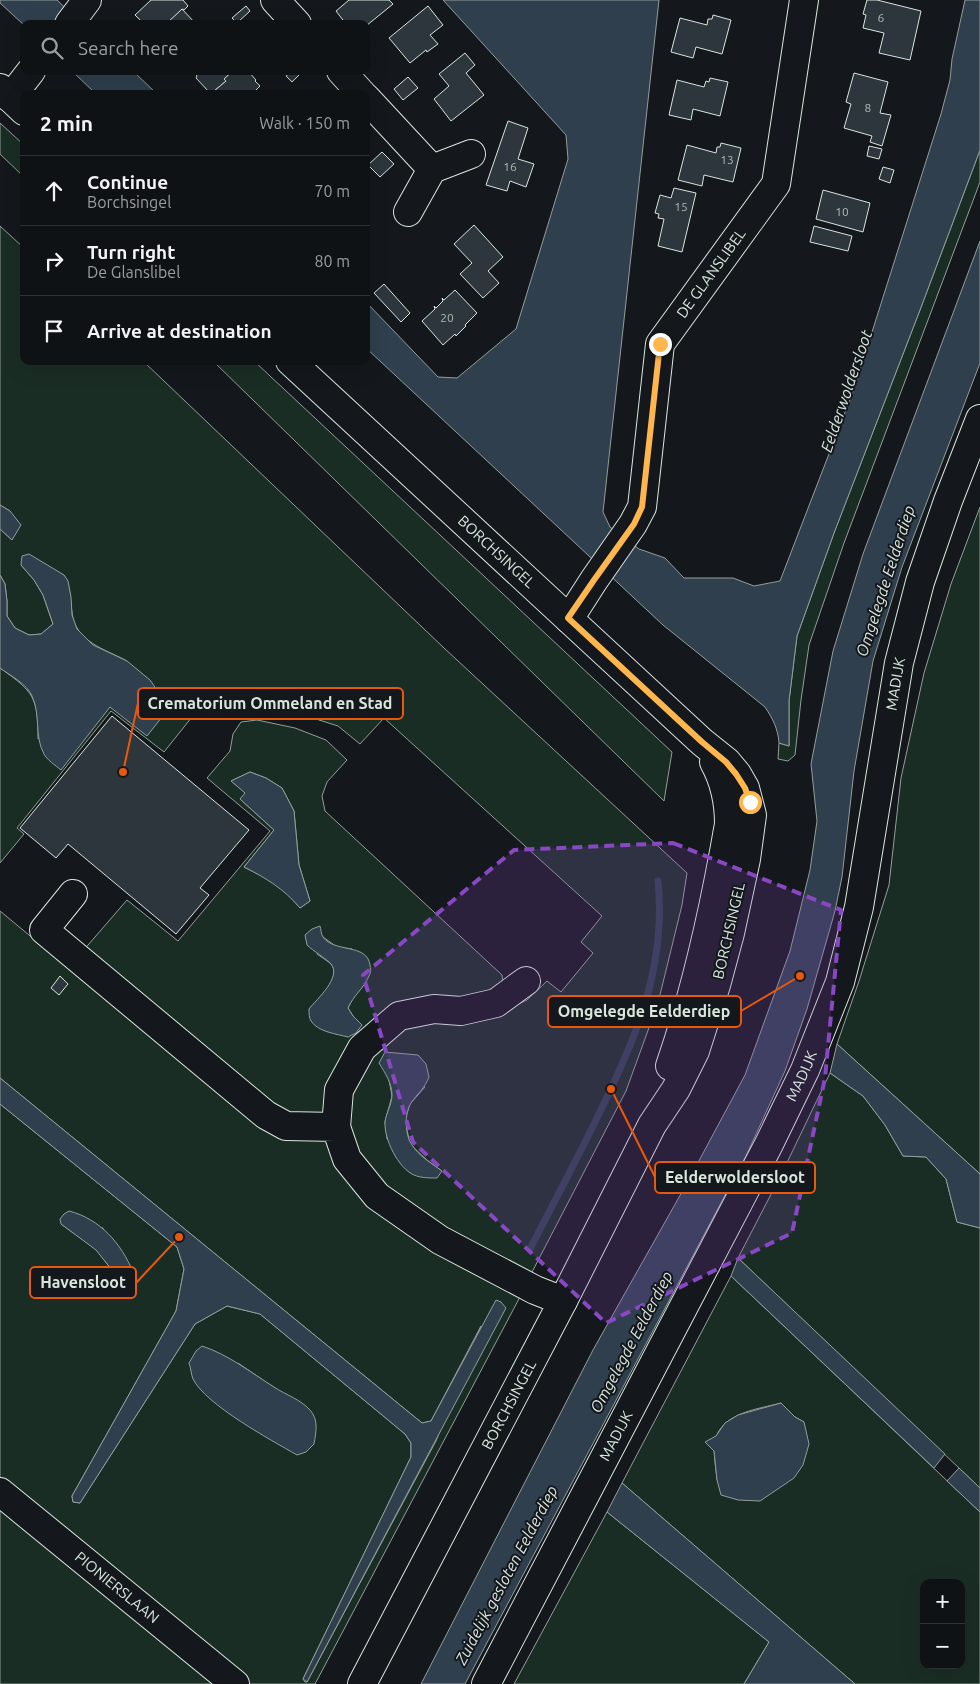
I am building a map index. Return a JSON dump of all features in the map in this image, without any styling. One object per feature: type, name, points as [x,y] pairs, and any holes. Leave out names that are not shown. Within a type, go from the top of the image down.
[{"type":"street","points":[[275,0],[293,20]]},
{"type":"street","name":"DE GLANSLIBEL","points":[[568,618],[634,524],[642,507],[660,344],[776,184],[804,0]]},
{"type":"street","points":[[11,99],[28,75]]},
{"type":"street","points":[[345,75],[359,90]]},
{"type":"street","points":[[370,102],[432,169]]},
{"type":"street","points":[[408,212],[432,169],[471,154]]},
{"type":"street","name":"BORCHSINGEL","points":[[294,365],[702,742],[726,762],[745,788],[752,815],[750,836],[730,933],[706,1020],[695,1051],[676,1088],[652,1125],[563,1302],[362,1684]]},
{"type":"street","name":"MADIJK","points":[[486,1684],[769,1144],[805,1070],[836,991],[859,907],[899,662],[920,582],[948,501],[980,419]]},
{"type":"street","points":[[73,894],[44,930],[266,1115],[286,1126],[336,1127]]},
{"type":"street","points":[[526,981],[496,1003],[461,1011],[434,1009],[399,1016],[362,1048],[339,1090],[336,1127],[347,1159],[377,1196],[440,1240],[535,1290],[563,1302]]},
{"type":"street","name":"PIONIERSLAAN","points":[[0,1492],[235,1684]]},
{"type":"highlighted area","points":[[673,843],[841,910],[825,1078],[792,1233],[606,1323],[413,1142],[363,975],[514,850]]},
{"type":"green space","points":[[0,123],[20,141],[20,173],[0,154]]},
{"type":"green space","points":[[980,150],[980,182],[844,543],[809,645],[795,755],[788,761],[778,759],[779,743],[789,746],[789,701],[797,636],[834,533]]},
{"type":"green space","points":[[0,226],[20,244],[20,365],[147,365],[444,648],[687,873],[682,905],[658,1003],[626,1091],[530,1276],[413,1212],[357,1158],[348,1129],[346,1103],[356,1074],[399,1028],[426,1018],[493,1016],[527,1000],[547,981],[561,992],[593,953],[581,942],[602,916],[384,718],[360,744],[338,726],[297,713],[223,706],[192,717],[164,752],[111,711],[17,828],[24,834],[0,863],[0,668],[20,683],[32,697],[37,714],[38,739],[127,661],[92,643],[79,631],[74,622],[69,589],[64,575],[21,565],[34,580],[43,595],[53,624],[41,634],[29,635],[15,628],[7,616],[5,584],[0,575],[0,529],[12,540],[10,511],[0,505]],"holes":[[[389,1080],[425,1087],[410,1104],[405,1120],[410,1144],[442,1171],[387,1139],[385,1122],[392,1096]]]},
{"type":"green space","points":[[217,365],[258,365],[672,752],[664,801]]},
{"type":"green space","points":[[980,507],[980,1174],[837,1044],[889,885],[901,778],[924,673],[951,584]]},
{"type":"green space","points":[[257,720],[295,728],[326,740],[347,760],[327,782],[322,796],[325,811],[502,975],[503,983],[496,992],[396,1008],[328,1114],[296,1118],[265,1104],[82,952],[127,900],[178,941],[270,831],[207,778],[230,751],[233,734],[241,722]],"holes":[[[250,772],[266,778],[282,788],[294,811],[299,865],[310,901],[300,908],[289,895],[268,879],[244,867],[274,830],[240,799],[246,793],[231,781]],[[323,937],[337,947],[352,949],[363,986],[353,998],[348,1008],[362,1025],[309,1009],[328,987],[334,974],[330,963],[317,954]]]},
{"type":"green space","points":[[0,911],[257,1124],[329,1140],[521,1295],[315,1684],[0,1684],[0,1104],[177,1247],[184,1269],[176,1311],[72,1496],[73,1502],[80,1503],[195,1324],[227,1306],[260,1314],[405,1434],[411,1443],[411,1457],[303,1679],[305,1682],[307,1682],[436,1441],[481,1326],[431,1421],[422,1423],[0,1078]],"holes":[[[61,1224],[103,1228],[110,1268],[97,1250]],[[238,1363],[276,1389],[273,1441],[209,1397]]]},
{"type":"green space","points":[[830,1073],[863,1096],[885,1125],[903,1156],[926,1157],[946,1179],[957,1222],[980,1228],[980,1488],[738,1258],[781,1175]]},
{"type":"green space","points":[[731,1276],[980,1512],[980,1684],[855,1684],[622,1483]],"holes":[[[781,1403],[795,1417],[804,1422],[717,1480],[714,1447],[720,1429],[727,1422],[744,1413]]]},
{"type":"green space","points":[[607,1512],[769,1642],[744,1684],[514,1684]]},
{"type":"water","points":[[0,0],[57,0],[78,20],[20,21],[0,3]]},
{"type":"water","points":[[443,0],[659,0],[603,512],[610,527],[639,549],[665,558],[684,578],[733,578],[754,586],[780,581],[854,389],[941,114],[950,80],[952,59],[965,0],[980,0],[980,150],[834,533],[797,636],[789,701],[789,746],[779,743],[775,724],[765,707],[663,625],[370,352],[370,306],[438,377],[457,378],[516,329],[568,159],[566,135]]},
{"type":"water","points":[[76,75],[137,75],[153,90],[92,90]]},
{"type":"water","name":"Zuidelijk gesloten Eelderdiep","points":[[980,241],[980,363],[902,567],[873,661],[854,771],[842,877],[835,911],[807,1009],[785,1071],[746,1156],[465,1684],[421,1684],[593,1350],[745,1075],[790,951],[810,870],[817,821],[811,764],[833,651],[863,554]]},
{"type":"water","points":[[0,505],[10,511],[21,525],[12,540],[0,529]]},
{"type":"water","points":[[29,554],[64,575],[68,581],[72,615],[77,629],[93,645],[127,661],[150,680],[157,690],[162,704],[162,717],[147,736],[110,707],[61,770],[47,758],[41,747],[35,703],[30,692],[18,680],[0,668],[0,575],[5,584],[7,616],[15,628],[29,635],[41,634],[53,624],[43,595],[34,580],[21,565],[22,556]]},
{"type":"water","points":[[250,772],[266,778],[282,788],[294,811],[299,865],[310,901],[300,908],[288,895],[260,875],[244,867],[274,830],[240,799],[245,793],[231,781]]},
{"type":"water","points":[[320,926],[322,936],[328,942],[357,951],[368,958],[370,973],[348,1008],[362,1025],[356,1033],[348,1037],[318,1028],[310,1018],[309,1009],[327,988],[334,969],[331,964],[307,945],[305,935],[312,929]]},
{"type":"water","points":[[837,1044],[980,1174],[980,1228],[957,1222],[946,1179],[926,1157],[903,1156],[885,1125],[863,1096],[830,1073]]},
{"type":"water","points":[[385,1052],[418,1055],[426,1064],[429,1077],[409,1107],[406,1118],[407,1130],[410,1141],[418,1153],[442,1171],[437,1178],[414,1175],[403,1166],[393,1152],[385,1129],[392,1091],[388,1078],[379,1063]]},
{"type":"water","points":[[0,1078],[422,1423],[431,1421],[496,1300],[501,1302],[506,1308],[307,1682],[303,1679],[411,1457],[411,1443],[405,1434],[260,1314],[227,1306],[195,1324],[80,1503],[73,1502],[72,1496],[176,1311],[184,1269],[177,1247],[0,1104]]},
{"type":"water","points":[[69,1211],[100,1226],[116,1242],[133,1272],[127,1279],[120,1280],[96,1250],[61,1224],[60,1219]]},
{"type":"water","points":[[738,1258],[945,1454],[934,1468],[731,1276]]},
{"type":"water","points":[[202,1346],[230,1359],[306,1406],[313,1414],[316,1422],[314,1444],[306,1452],[297,1455],[240,1421],[211,1400],[193,1379],[189,1363],[196,1351]]},
{"type":"water","points":[[781,1403],[795,1417],[804,1422],[809,1444],[803,1465],[794,1478],[760,1501],[738,1500],[721,1495],[717,1480],[714,1451],[705,1442],[716,1436],[725,1423],[738,1415]]},
{"type":"water","points":[[959,1468],[980,1488],[980,1512],[947,1481]]},
{"type":"water","points":[[622,1483],[855,1684],[744,1684],[769,1642],[607,1512]]},
{"type":"building","points":[[151,0],[183,0],[188,6],[171,20],[140,20],[135,15]]},
{"type":"building","points":[[349,0],[389,0],[393,4],[370,23],[370,20],[343,20],[336,11]]},
{"type":"building","points":[[867,0],[877,0],[921,11],[910,60],[879,53],[884,33],[863,28],[866,15],[863,14]]},
{"type":"building","points":[[246,6],[250,11],[240,20],[232,18]]},
{"type":"building","points":[[428,6],[443,25],[430,35],[438,44],[427,52],[426,50],[410,63],[389,38]]},
{"type":"building","points":[[182,9],[192,20],[170,20]]},
{"type":"building","points":[[713,15],[731,20],[722,54],[696,47],[693,58],[671,52],[680,18],[707,25],[708,19],[712,19]]},
{"type":"building","points":[[465,53],[475,65],[466,73],[484,95],[451,121],[434,99],[449,86],[439,74]]},
{"type":"building","points":[[854,73],[888,82],[880,113],[891,115],[882,146],[870,142],[872,136],[844,128],[851,104],[846,102]]},
{"type":"building","points":[[228,75],[224,79],[226,81],[215,90],[207,90],[196,78],[197,76]]},
{"type":"building","points":[[228,75],[252,75],[260,86],[256,90],[215,90],[226,81],[224,79]]},
{"type":"building","points":[[287,75],[299,75],[292,82],[286,76]]},
{"type":"building","points":[[408,77],[418,88],[403,100],[394,89]]},
{"type":"building","points":[[710,78],[728,82],[720,116],[693,109],[691,120],[669,115],[677,80],[704,87],[706,81],[709,82]]},
{"type":"building","points":[[508,121],[528,128],[518,159],[534,164],[526,187],[510,181],[507,191],[486,185]]},
{"type":"building","points":[[721,143],[741,148],[733,182],[704,175],[702,186],[678,180],[687,145],[716,153],[717,147],[720,147]]},
{"type":"building","points":[[869,146],[882,149],[879,159],[867,156]]},
{"type":"building","points":[[382,152],[394,164],[380,177],[370,167],[370,163]]},
{"type":"building","points":[[883,167],[894,170],[890,183],[879,179]]},
{"type":"building","points":[[674,188],[696,193],[682,252],[658,246],[664,219],[658,218],[659,214],[655,213],[660,195],[671,198]]},
{"type":"building","points":[[823,190],[870,203],[863,232],[816,219]]},
{"type":"building","points":[[474,225],[503,257],[488,271],[499,283],[483,298],[460,274],[472,263],[454,244]]},
{"type":"building","points":[[814,226],[852,236],[848,251],[810,242]]},
{"type":"building","points":[[384,284],[410,313],[401,322],[374,293]]},
{"type":"building","points":[[455,290],[477,313],[456,336],[455,334],[443,345],[422,321],[435,309],[434,306],[436,308],[443,301],[442,298],[444,300]]},
{"type":"building","points":[[112,716],[249,830],[200,888],[209,895],[176,934],[68,844],[56,858],[20,828]]},
{"type":"building","points":[[60,976],[68,984],[59,995],[51,988]]},
{"type":"waterway","name":"Eelderwoldersloot","points":[[530,1249],[596,1120],[635,1034],[645,1005],[657,945],[658,881]]},
{"type":"place","name":"Crematorium Ommeland en Stad","points":[[123,772]]},
{"type":"place","name":"Omgelegde Eelderdiep","points":[[800,976]]},
{"type":"place","name":"Eelderwoldersloot","points":[[611,1089]]},
{"type":"place","name":"Havensloot","points":[[179,1237]]},
{"type":"route","points":[[660,344],[642,507],[634,524],[568,618],[726,762],[745,788],[750,802]]}]
